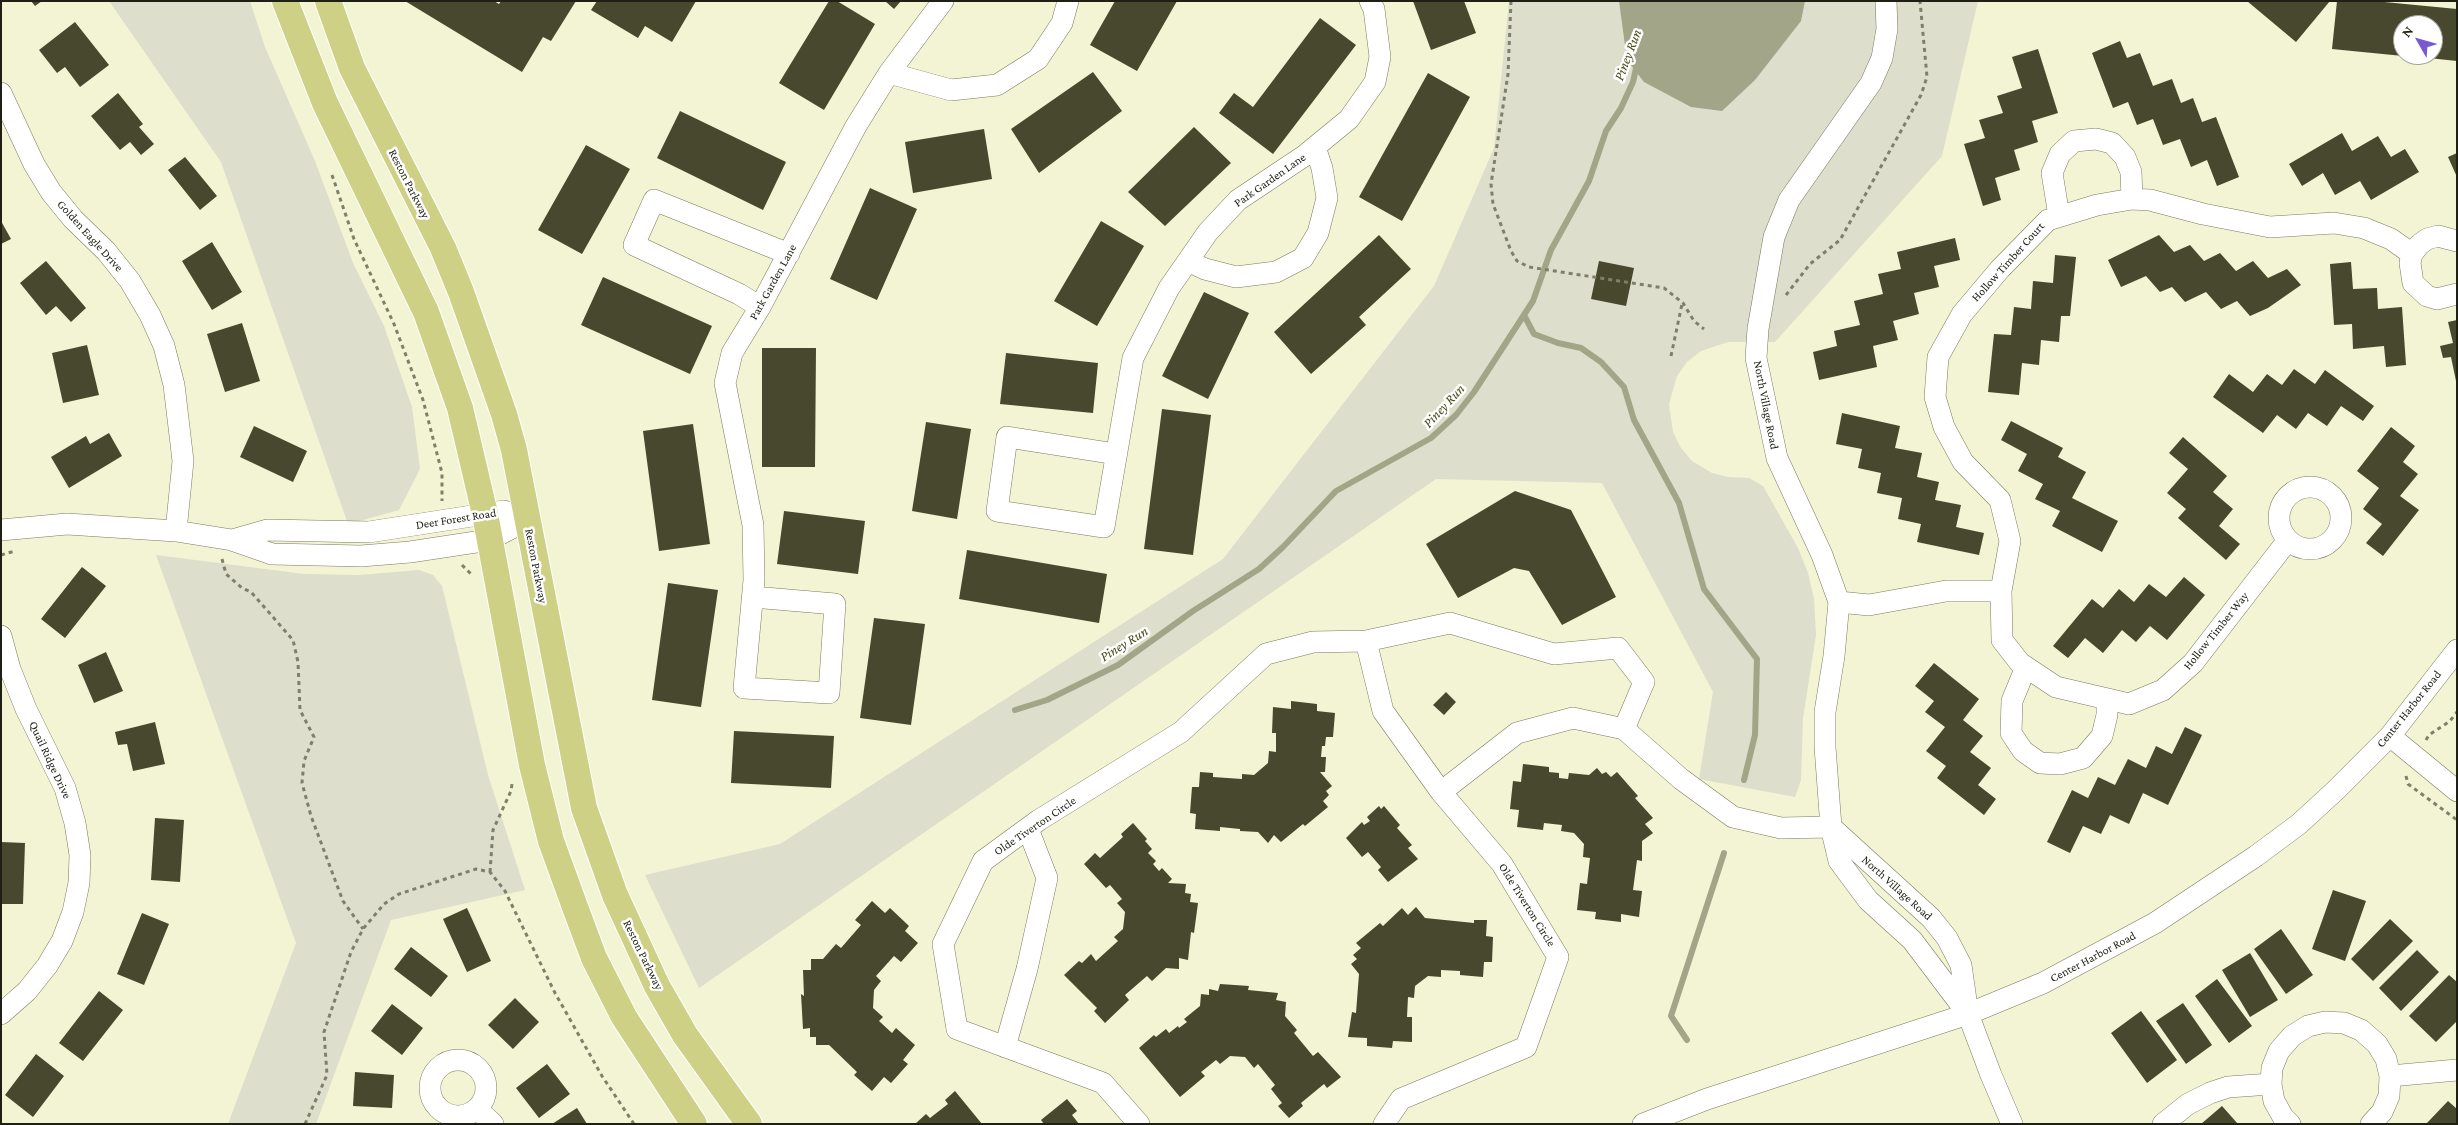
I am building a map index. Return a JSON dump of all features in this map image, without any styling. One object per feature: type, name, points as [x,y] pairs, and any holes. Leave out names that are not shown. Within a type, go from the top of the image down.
[{"type":"main road","points":[[285,1],[325,103],[426,312],[460,408],[485,514],[532,764],[554,850],[594,958],[620,1008],[663,1079],[694,1124]]},
{"type":"main road","name":"Reston Parkway","points":[[328,1],[352,68],[442,248],[461,292],[504,414],[514,450],[584,808],[615,895],[658,986],[684,1034],[749,1124]]},
{"type":"street","name":"Park Garden Lane","points":[[753,597],[835,604],[829,693],[744,688],[753,597],[753,525],[725,383],[732,353],[789,254],[856,126],[889,73],[943,1]]},
{"type":"street","points":[[889,73],[951,90],[998,85],[1038,59],[1062,24],[1068,1]]},
{"type":"street","name":"Park Garden Lane","points":[[1116,454],[1007,437],[997,511],[1104,527],[1133,358],[1169,288],[1208,232],[1238,200],[1315,147],[1349,119],[1375,82],[1380,57],[1374,9],[1370,1]]},
{"type":"street","name":"North Village Road","points":[[1886,1],[1887,29],[1882,58],[1871,83],[1789,200],[1774,237],[1758,329],[1756,358],[1777,458],[1822,555],[1839,602],[1834,656],[1825,712],[1826,764],[1831,827],[1839,862],[1868,900],[1912,940],[1968,1014]]},
{"type":"street","name":"Golden Eagle Drive","points":[[1,92],[34,164],[51,192],[73,219],[106,251],[130,281],[150,315],[164,346],[174,385],[183,461],[176,531]]},
{"type":"street","points":[[2059,216],[2052,173],[2060,154],[2074,141],[2096,139],[2112,143],[2125,156],[2131,172],[2132,199]]},
{"type":"street","name":"Park Garden Lane","points":[[1188,261],[1205,269],[1236,277],[1276,272],[1303,258],[1318,233],[1327,198],[1322,168],[1315,147]]},
{"type":"street","name":"Hollow Timber Court","points":[[2001,591],[2010,541],[2000,500],[1963,462],[1944,427],[1935,397],[1938,357],[1962,314],[2000,269],[2048,220],[2096,205],[2132,199],[2150,200],[2203,214],[2270,227],[2334,223],[2364,228],[2391,239],[2412,254]]},
{"type":"street","points":[[760,307],[739,294],[634,246],[654,200],[789,254]]},
{"type":"street","points":[[2457,241],[2438,236],[2427,239],[2418,245],[2412,254],[2410,273],[2419,290],[2437,298],[2457,294]]},
{"type":"street","name":"Deer Forest Road","points":[[232,540],[267,530],[368,532],[504,511],[527,520]]},
{"type":"street","name":"Deer Forest Road","points":[[1,530],[26,526],[67,524],[176,531],[232,540],[272,554],[361,556],[410,552],[489,540],[527,520]]},
{"type":"street","name":"Hollow Timber Way","points":[[2001,591],[2002,640],[2026,667],[2056,687],[2129,704],[2163,690],[2192,663],[2288,540]]},
{"type":"street","points":[[1839,602],[1869,605],[1946,590],[2001,591]]},
{"type":"street","name":"Olde Tiverton Circle","points":[[1139,1124],[1103,1083],[957,1029],[943,944],[983,861],[1028,829],[1181,732],[1266,654],[1313,642],[1366,640],[1450,622],[1554,654],[1618,648],[1644,682],[1624,729]]},
{"type":"street","name":"Quail Ridge Drive","points":[[1,636],[10,669],[26,709],[65,788],[75,823],[80,855],[79,883],[73,912],[62,941],[47,966],[27,991],[1,1014]]},
{"type":"street","name":"Olde Tiverton Circle","points":[[1366,640],[1383,711],[1441,792],[1502,864],[1558,957],[1526,1047],[1401,1099],[1384,1124]]},
{"type":"street","name":"Center Harbor Road","points":[[1643,1124],[1707,1099],[1968,1014],[2043,983],[2103,953],[2204,892],[2298,824],[2390,736],[2457,650]]},
{"type":"street","points":[[2026,667],[2012,701],[2011,734],[2023,751],[2040,763],[2060,764],[2083,758],[2102,736],[2107,715],[2107,699]]},
{"type":"street","points":[[1441,792],[1517,733],[1573,718],[1624,729],[1681,779],[1733,817],[1781,828],[1831,827]]},
{"type":"street","points":[[2390,736],[2457,791]]},
{"type":"street","name":"North Village Road","points":[[1831,827],[1931,918],[1947,938],[1961,965],[1968,1014],[2012,1124]]},
{"type":"street","points":[[1005,1047],[1027,969],[1047,878],[1028,829]]},
{"type":"street","points":[[2290,1124],[2283,1117],[2274,1101],[2271,1084],[2272,1068],[2279,1051],[2292,1036],[2308,1026],[2325,1022],[2344,1023],[2362,1030],[2377,1044],[2386,1059],[2390,1076],[2389,1096],[2382,1112],[2372,1124]]},
{"type":"street","points":[[2390,1076],[2457,1070]]},
{"type":"street","points":[[2163,1124],[2188,1104],[2210,1093],[2228,1087],[2271,1084]]},
{"type":"street","points":[[476,1109],[492,1124]]},
{"type":"path","points":[[1511,1],[1508,74],[1491,184],[1493,204],[1511,251],[1517,261],[1529,267],[1664,288],[1682,303],[1694,320],[1704,329]]},
{"type":"path","points":[[1784,304],[1786,295],[1810,264],[1840,240],[1921,95],[1927,77],[1920,1]]},
{"type":"path","points":[[331,172],[354,239],[394,324],[423,400],[440,460],[443,485],[442,501],[432,523]]},
{"type":"path","points":[[1671,356],[1682,303]]},
{"type":"path","points":[[222,558],[226,574],[242,588],[251,592],[293,640],[298,662],[300,710],[314,737],[304,762],[302,783],[311,816],[343,901],[363,929]]},
{"type":"path","points":[[456,563],[464,566],[474,578]]},
{"type":"path","points":[[490,872],[493,830],[511,791],[512,775]]},
{"type":"path","points":[[2408,784],[2457,820]]},
{"type":"path","points":[[305,1124],[327,1075],[324,1032],[351,952],[363,929],[384,904],[406,891],[476,869],[490,872],[505,891],[555,993],[583,1043],[634,1124]]},
{"type":"shaded area","points":[[109,1],[250,1],[265,47],[315,161],[353,263],[384,326],[412,407],[420,469],[399,510],[348,524],[221,162]]},
{"type":"shaded area","points":[[1509,1],[1978,1],[1942,156],[1775,342],[1728,342],[1701,351],[1687,362],[1677,376],[1669,404],[1673,432],[1681,448],[1692,461],[1712,473],[1728,477],[1749,478],[1763,486],[1798,548],[1808,573],[1814,599],[1816,635],[1803,718],[1801,780],[1795,797],[1699,779],[1713,692],[1602,483],[1436,479],[699,988],[645,875],[780,844],[1223,559],[1434,286],[1494,148]]},
{"type":"shaded area","points":[[156,555],[304,574],[359,575],[419,570],[433,575],[442,586],[488,775],[525,890],[391,920],[316,1124],[228,1124],[296,943]]},
{"type":"water","points":[[1619,1],[1805,1],[1801,21],[1755,80],[1722,111],[1691,107],[1644,82],[1627,60]]},
{"type":"building","points":[[31,1],[42,1],[35,6]]},
{"type":"building","points":[[405,1],[494,1],[499,4],[501,1],[576,1],[551,41],[543,37],[522,72]]},
{"type":"building","points":[[597,1],[696,1],[672,42],[645,26],[638,38],[591,10]]},
{"type":"building","points":[[829,1],[837,1],[875,24],[824,110],[779,83]]},
{"type":"building","points":[[885,1],[901,1],[894,9]]},
{"type":"building","points":[[1115,1],[1177,1],[1137,71],[1090,45]]},
{"type":"building","points":[[1413,1],[1464,1],[1476,33],[1431,50]]},
{"type":"building","points":[[2247,1],[2330,1],[2296,42]]},
{"type":"building","points":[[2337,1],[2374,1],[2457,9],[2457,61],[2443,60],[2443,15],[2393,15],[2393,55],[2332,49]]},
{"type":"building","points":[[1320,18],[1356,45],[1273,154],[1219,113],[1234,93],[1253,107]]},
{"type":"building","points":[[75,22],[109,65],[80,87],[65,67],[57,73],[39,50]]},
{"type":"building","points":[[2120,41],[2127,58],[2140,53],[2153,86],[2172,79],[2181,103],[2193,98],[2202,122],[2216,117],[2239,177],[2217,186],[2207,160],[2191,167],[2180,139],[2163,145],[2153,119],[2137,125],[2128,102],[2113,108],[2092,53]]},
{"type":"building","points":[[2038,49],[2058,113],[2032,121],[2038,142],[2014,150],[2020,170],[1995,178],[2001,200],[1983,206],[1964,144],[1985,138],[1979,120],[2003,113],[1997,96],[2022,88],[2012,57]]},
{"type":"building","points":[[1093,72],[1122,111],[1039,173],[1011,129]]},
{"type":"building","points":[[1428,73],[1470,97],[1402,221],[1359,197]]},
{"type":"building","points":[[118,93],[143,124],[139,127],[154,144],[141,155],[130,142],[120,150],[91,116]]},
{"type":"building","points":[[680,111],[786,162],[763,210],[657,158]]},
{"type":"building","points":[[1194,127],[1231,163],[1165,226],[1128,192]]},
{"type":"building","points":[[984,129],[992,179],[913,193],[905,142]]},
{"type":"building","points":[[2342,133],[2352,151],[2378,136],[2391,157],[2405,149],[2419,172],[2371,200],[2360,181],[2335,195],[2323,173],[2302,186],[2289,164]]},
{"type":"building","points":[[586,145],[630,169],[582,254],[538,230]]},
{"type":"building","points":[[2457,153],[2457,177],[2448,157]]},
{"type":"building","points":[[185,157],[217,196],[200,210],[168,170]]},
{"type":"building","points":[[870,188],[917,209],[877,300],[830,279]]},
{"type":"building","points":[[1,221],[11,239],[1,244]]},
{"type":"building","points":[[1101,221],[1144,246],[1097,326],[1054,301]]},
{"type":"building","points":[[1379,235],[1411,269],[1359,317],[1366,325],[1311,374],[1274,332]]},
{"type":"building","points":[[2159,235],[2174,252],[2190,245],[2204,261],[2220,253],[2236,271],[2253,261],[2268,278],[2287,269],[2301,285],[2268,308],[2250,316],[2237,301],[2221,309],[2206,292],[2185,302],[2172,287],[2160,292],[2146,276],[2121,287],[2108,260]]},
{"type":"building","points":[[1955,238],[1960,260],[1934,266],[1939,287],[1914,293],[1919,314],[1893,321],[1898,340],[1873,346],[1877,367],[1819,380],[1813,352],[1837,346],[1834,331],[1860,325],[1854,301],[1883,294],[1878,274],[1901,269],[1897,252]]},
{"type":"building","points":[[212,242],[242,292],[212,310],[182,261]]},
{"type":"building","points":[[2055,255],[2076,257],[2070,316],[2061,316],[2059,342],[2041,340],[2039,365],[2022,363],[2019,395],[1988,392],[1994,334],[2011,335],[2014,307],[2031,309],[2033,281],[2053,283]]},
{"type":"building","points":[[46,261],[86,308],[71,322],[56,306],[46,315],[20,283]]},
{"type":"building","points":[[1599,261],[1634,268],[1626,306],[1591,299]]},
{"type":"building","points":[[2351,262],[2353,289],[2377,288],[2378,309],[2402,307],[2406,365],[2386,367],[2384,346],[2353,349],[2352,324],[2334,325],[2330,264]]},
{"type":"building","points":[[603,277],[712,326],[690,374],[581,325]]},
{"type":"building","points":[[1204,292],[1249,313],[1208,399],[1162,376]]},
{"type":"building","points":[[2457,320],[2456,381],[2451,357],[2443,358],[2440,346],[2453,343],[2448,322]]},
{"type":"building","points":[[242,323],[260,381],[225,392],[207,334]]},
{"type":"building","points":[[87,345],[99,395],[63,403],[52,353]]},
{"type":"building","points":[[762,348],[816,348],[815,467],[762,467]]},
{"type":"building","points":[[1006,353],[1098,363],[1093,413],[1000,404]]},
{"type":"building","points":[[2294,369],[2315,384],[2325,370],[2374,406],[2363,421],[2341,406],[2327,426],[2308,413],[2296,429],[2277,415],[2263,433],[2213,397],[2229,374],[2253,392],[2267,374],[2282,385]]},
{"type":"building","points":[[1162,409],[1211,415],[1193,555],[1144,549]]},
{"type":"building","points":[[1842,413],[1900,426],[1895,448],[1922,453],[1917,477],[1939,482],[1935,500],[1961,505],[1956,527],[1984,533],[1979,555],[1917,542],[1921,524],[1898,519],[1902,498],[1877,493],[1881,473],[1858,468],[1862,449],[1836,444]]},
{"type":"building","points":[[2011,421],[2063,448],[2058,457],[2086,472],[2072,498],[2118,521],[2102,552],[2052,526],[2060,511],[2035,499],[2043,484],[2018,471],[2027,454],[2001,440]]},
{"type":"building","points":[[926,422],[971,429],[957,519],[912,511]]},
{"type":"building","points":[[693,424],[710,544],[659,551],[643,431]]},
{"type":"building","points":[[254,426],[307,451],[293,482],[240,457]]},
{"type":"building","points":[[2391,427],[2415,446],[2403,462],[2418,474],[2400,496],[2419,510],[2383,556],[2366,543],[2382,524],[2363,509],[2379,488],[2357,471]]},
{"type":"building","points":[[109,433],[122,456],[69,488],[51,457],[86,436],[90,444]]},
{"type":"building","points":[[2183,437],[2227,476],[2213,492],[2233,509],[2219,526],[2240,544],[2226,560],[2178,518],[2186,509],[2167,493],[2188,469],[2169,453]]},
{"type":"building","points":[[1515,491],[1571,510],[1616,597],[1562,625],[1529,571],[1514,568],[1458,598],[1426,544]]},
{"type":"building","points":[[784,511],[865,521],[858,574],[777,564]]},
{"type":"building","points":[[967,550],[1107,574],[1099,623],[959,599]]},
{"type":"building","points":[[82,567],[106,586],[65,638],[41,619]]},
{"type":"building","points":[[2184,577],[2205,595],[2167,640],[2150,626],[2136,642],[2122,630],[2103,653],[2085,638],[2068,658],[2053,646],[2092,599],[2103,608],[2119,589],[2134,602],[2149,584],[2166,597]]},
{"type":"building","points":[[668,583],[718,590],[701,707],[652,700]]},
{"type":"building","points":[[874,618],[925,624],[911,725],[860,718]]},
{"type":"building","points":[[106,652],[123,691],[94,703],[78,665]]},
{"type":"building","points":[[1934,663],[1979,699],[1963,720],[1983,736],[1970,752],[1991,768],[1978,785],[1996,799],[1984,815],[1937,778],[1946,766],[1926,751],[1945,727],[1925,712],[1934,701],[1915,686]]},
{"type":"building","points":[[1446,692],[1456,702],[1444,715],[1433,705]]},
{"type":"building","points":[[1291,701],[1317,704],[1317,711],[1335,713],[1333,737],[1326,737],[1325,746],[1322,746],[1321,757],[1326,757],[1325,772],[1320,772],[1332,786],[1326,791],[1329,795],[1323,801],[1328,807],[1305,826],[1303,824],[1281,842],[1274,835],[1268,843],[1258,832],[1240,831],[1240,829],[1220,827],[1220,831],[1195,829],[1196,814],[1190,813],[1192,787],[1199,787],[1200,772],[1213,773],[1213,777],[1242,779],[1242,774],[1254,775],[1268,763],[1269,751],[1276,752],[1276,733],[1272,733],[1273,707],[1291,709]]},
{"type":"building","points":[[155,722],[165,764],[133,771],[127,744],[118,745],[115,732]]},
{"type":"building","points":[[2185,727],[2202,735],[2168,805],[2143,793],[2129,824],[2110,815],[2101,834],[2083,826],[2070,853],[2047,842],[2072,790],[2088,798],[2098,777],[2115,785],[2128,759],[2146,768],[2156,746],[2172,754]]},
{"type":"building","points":[[734,731],[834,736],[831,788],[731,783]]},
{"type":"building","points":[[1523,764],[1549,767],[1549,772],[1559,773],[1559,778],[1568,779],[1569,773],[1589,775],[1597,768],[1602,774],[1606,772],[1611,777],[1617,772],[1638,796],[1635,798],[1653,818],[1645,824],[1653,833],[1642,841],[1642,861],[1637,860],[1633,890],[1642,891],[1639,917],[1621,914],[1621,922],[1595,919],[1596,912],[1577,910],[1580,883],[1587,884],[1590,858],[1583,857],[1584,844],[1574,833],[1561,831],[1562,825],[1544,823],[1543,830],[1517,827],[1519,810],[1510,809],[1513,781],[1521,782]]},
{"type":"building","points":[[1379,806],[1381,809],[1384,806],[1400,825],[1397,828],[1412,845],[1408,848],[1418,859],[1388,882],[1378,870],[1381,867],[1368,852],[1362,857],[1346,838],[1362,822],[1364,825],[1370,821],[1367,817]]},
{"type":"building","points":[[155,818],[184,820],[180,882],[151,880]]},
{"type":"building","points":[[1133,823],[1147,839],[1145,841],[1152,849],[1148,853],[1156,861],[1153,864],[1159,871],[1162,868],[1172,879],[1168,883],[1186,884],[1185,893],[1191,894],[1190,902],[1198,903],[1194,933],[1191,932],[1188,960],[1179,958],[1179,969],[1166,968],[1152,981],[1147,976],[1125,995],[1129,1000],[1105,1023],[1094,1011],[1097,1008],[1064,975],[1079,961],[1082,963],[1091,954],[1096,961],[1118,941],[1114,937],[1123,929],[1125,912],[1117,903],[1122,899],[1110,885],[1106,888],[1084,864],[1095,853],[1100,858],[1123,837],[1121,834]]},
{"type":"building","points":[[1,842],[25,843],[23,904],[1,904]]},
{"type":"building","points":[[2333,890],[2366,901],[2345,961],[2312,949]]},
{"type":"building","points":[[872,901],[885,913],[890,908],[909,926],[905,931],[918,943],[901,962],[894,956],[876,976],[881,981],[874,990],[873,1008],[883,1017],[879,1021],[892,1033],[896,1028],[915,1045],[903,1060],[908,1064],[891,1083],[884,1077],[872,1091],[854,1075],[857,1072],[829,1045],[816,1045],[816,1037],[810,1037],[810,1028],[803,1029],[801,994],[804,996],[803,970],[811,970],[811,959],[823,959],[836,944],[841,948],[861,925],[855,920]]},
{"type":"building","points":[[1416,907],[1425,918],[1474,923],[1474,920],[1487,920],[1486,936],[1493,937],[1492,962],[1484,962],[1483,977],[1460,975],[1460,971],[1441,970],[1441,977],[1428,976],[1415,986],[1414,998],[1408,997],[1407,1017],[1412,1017],[1412,1042],[1393,1041],[1392,1048],[1367,1046],[1367,1038],[1348,1037],[1352,1012],[1356,1013],[1359,974],[1351,964],[1357,959],[1353,955],[1361,948],[1356,943],[1380,923],[1383,926],[1402,908],[1408,915]]},
{"type":"building","points":[[467,908],[491,961],[467,972],[443,919]]},
{"type":"building","points":[[142,913],[169,924],[144,985],[117,974]]},
{"type":"building","points":[[2390,919],[2413,941],[2373,981],[2351,959]]},
{"type":"building","points":[[2281,929],[2313,975],[2286,994],[2254,949]]},
{"type":"building","points":[[411,947],[448,976],[431,997],[394,969]]},
{"type":"building","points":[[2417,950],[2439,972],[2401,1011],[2379,988]]},
{"type":"building","points":[[2250,953],[2278,1000],[2250,1017],[2222,970]]},
{"type":"building","points":[[2449,975],[2457,982],[2457,1021],[2436,1042],[2409,1016]]},
{"type":"building","points":[[2217,979],[2252,1026],[2229,1043],[2195,996]]},
{"type":"building","points":[[1220,984],[1249,986],[1248,990],[1278,993],[1276,1000],[1286,1002],[1285,1016],[1297,1030],[1294,1033],[1313,1056],[1318,1052],[1341,1077],[1327,1088],[1324,1084],[1301,1103],[1303,1106],[1289,1118],[1278,1106],[1282,1103],[1271,1089],[1275,1085],[1258,1064],[1254,1068],[1245,1057],[1230,1056],[1220,1064],[1216,1060],[1201,1072],[1205,1076],[1180,1097],[1139,1048],[1154,1035],[1156,1037],[1166,1029],[1169,1033],[1187,1022],[1184,1019],[1200,1006],[1201,994],[1209,995],[1209,989],[1218,991]]},
{"type":"building","points":[[99,991],[123,1010],[83,1061],[59,1043]]},
{"type":"building","points":[[515,998],[539,1022],[513,1049],[488,1025]]},
{"type":"building","points":[[2183,1003],[2212,1045],[2186,1064],[2156,1021]]},
{"type":"building","points":[[392,1004],[423,1028],[402,1055],[371,1031]]},
{"type":"building","points":[[2141,1011],[2177,1060],[2147,1083],[2111,1033]]},
{"type":"building","points":[[36,1054],[64,1076],[33,1117],[5,1095]]},
{"type":"building","points":[[547,1064],[570,1094],[539,1118],[516,1088]]},
{"type":"building","points":[[355,1072],[394,1075],[392,1108],[353,1106]]},
{"type":"building","points":[[955,1091],[982,1124],[915,1124],[926,1114],[930,1118],[948,1104],[945,1100]]},
{"type":"building","points":[[1067,1099],[1077,1111],[1072,1115],[1079,1124],[1044,1124],[1041,1120]]},
{"type":"building","points":[[2448,1101],[2457,1109],[2457,1124],[2426,1124]]},
{"type":"building","points":[[2222,1106],[2238,1124],[2201,1124]]},
{"type":"building","points":[[577,1108],[587,1124],[552,1124]]},
{"type":"waterway","name":"Piney Run","points":[[1015,710],[1047,700],[1118,665],[1193,611],[1259,569],[1283,547],[1336,491],[1431,438],[1456,415],[1474,392],[1533,301],[1551,250],[1589,181],[1606,131],[1621,108],[1633,82],[1637,64]]},
{"type":"waterway","points":[[1524,315],[1534,334],[1558,343],[1581,348],[1601,362],[1624,387],[1634,420],[1679,503],[1704,589],[1757,659],[1755,735],[1744,780]]},
{"type":"waterway","points":[[1687,1040],[1671,1016],[1724,853]]}]
